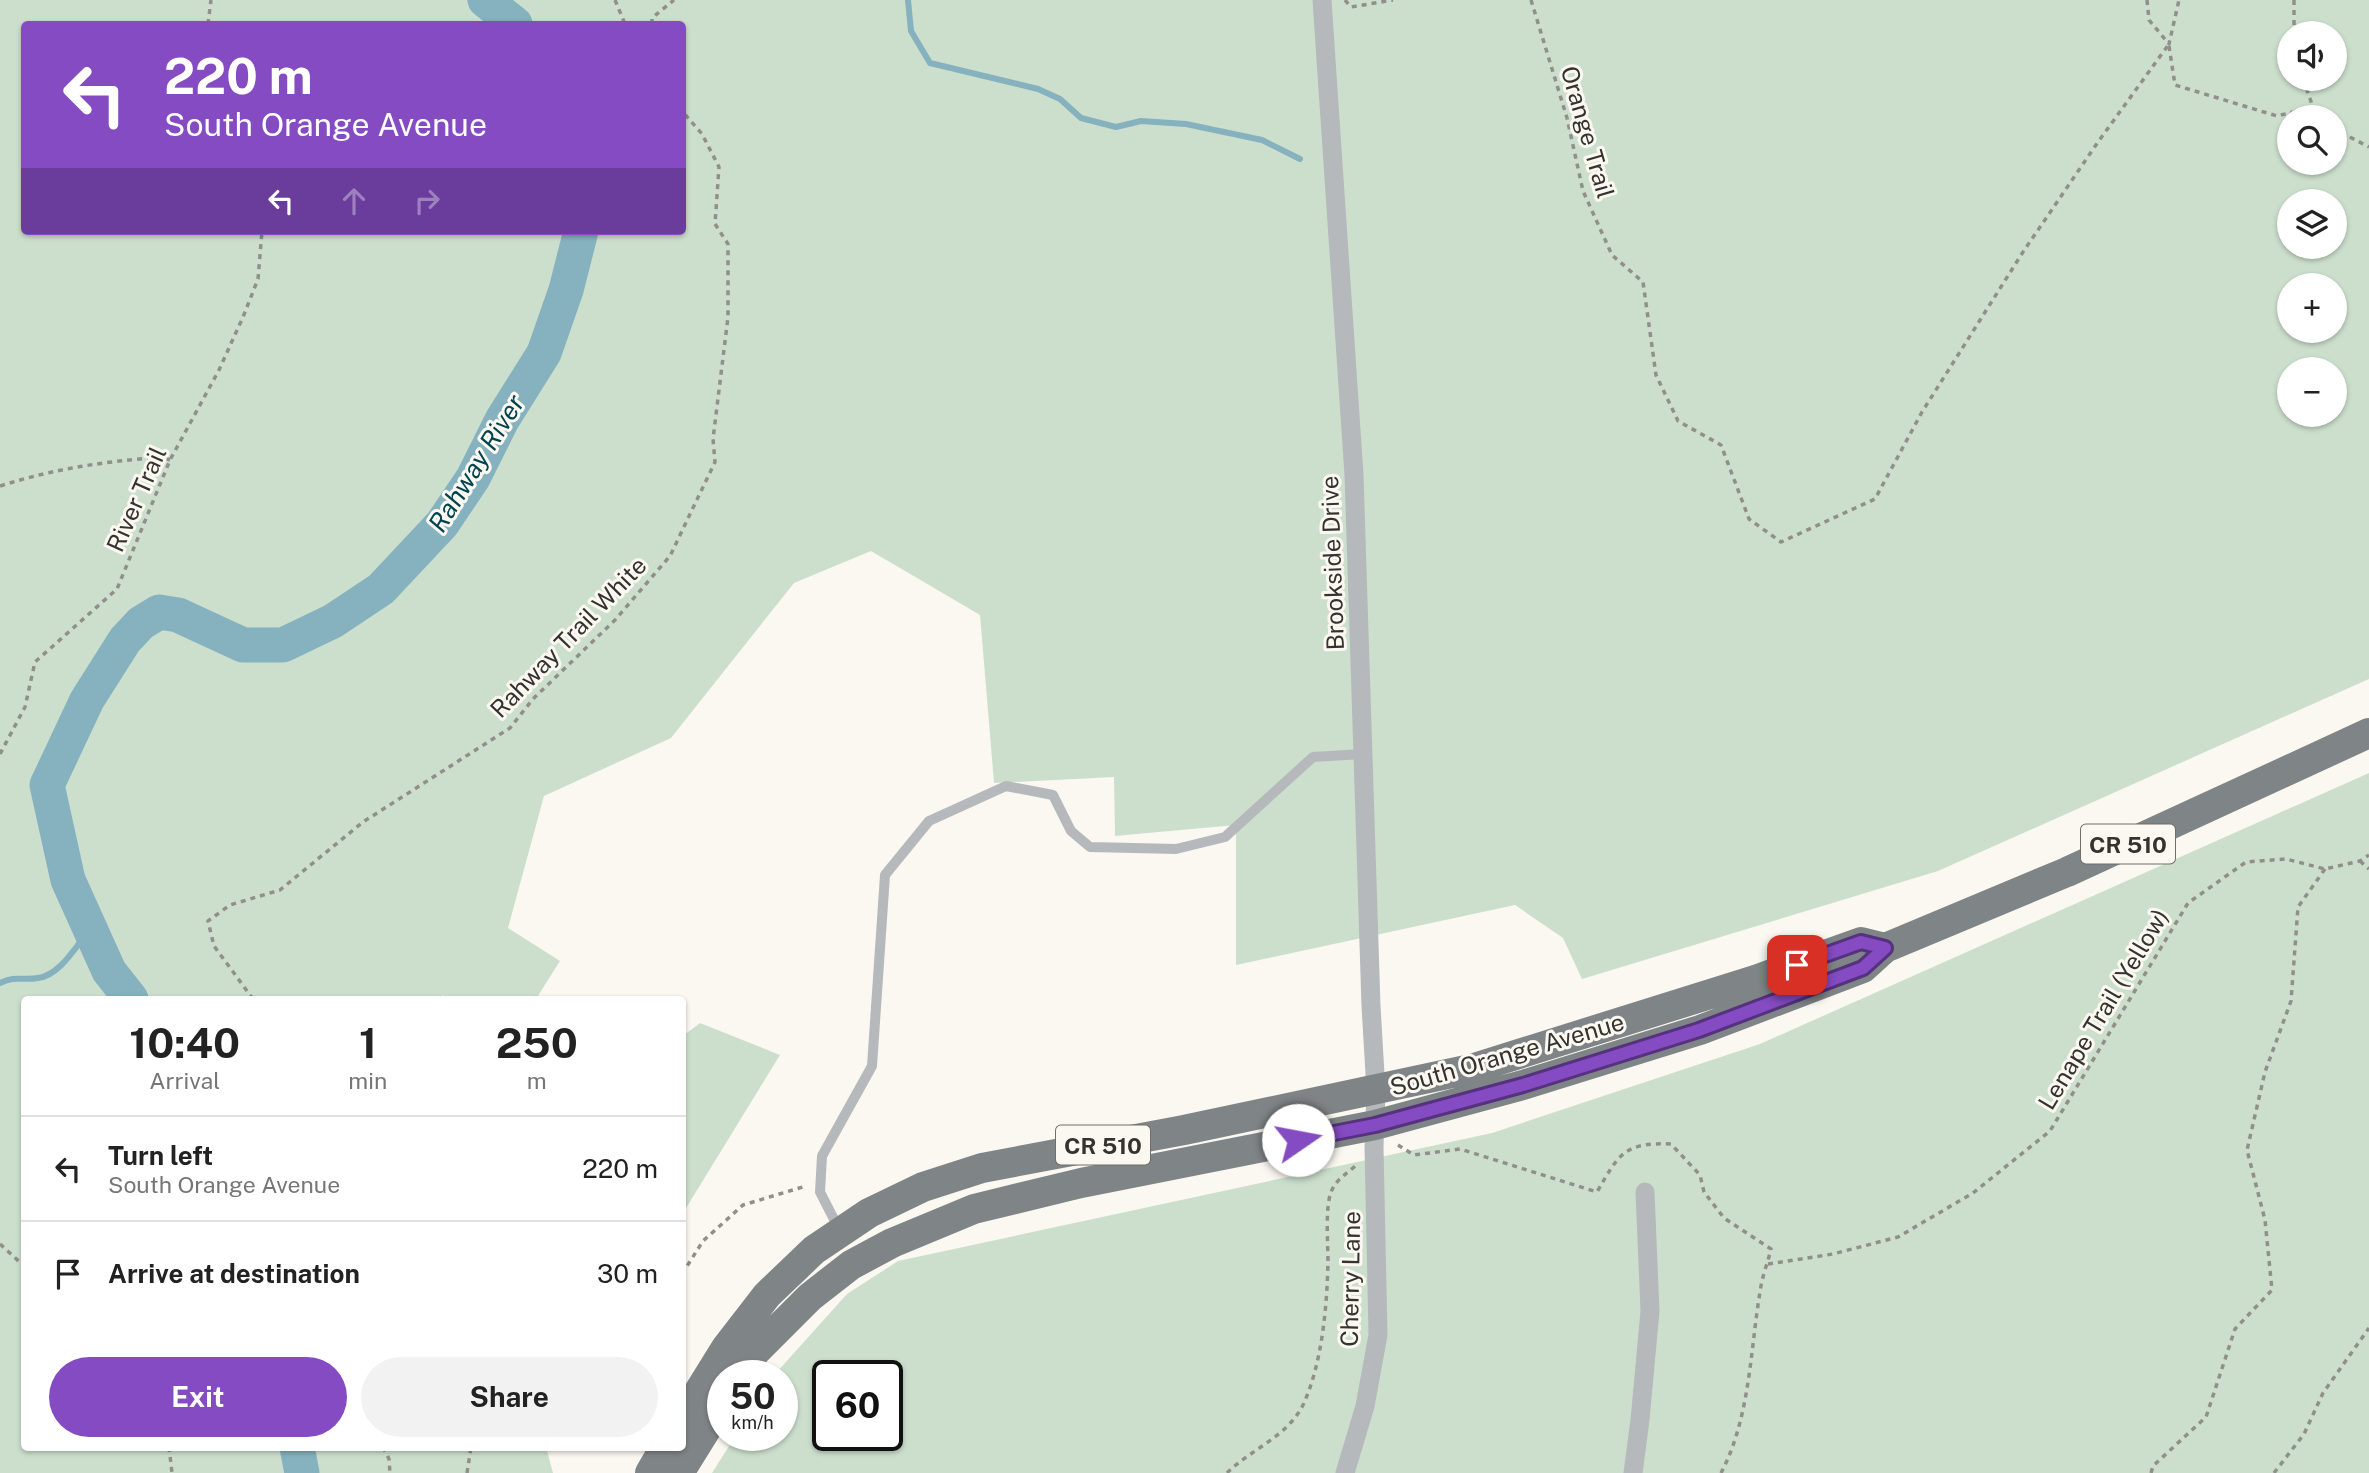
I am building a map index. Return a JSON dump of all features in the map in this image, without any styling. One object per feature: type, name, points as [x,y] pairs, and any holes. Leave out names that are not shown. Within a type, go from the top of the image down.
[{"type":"main road","name":"South Orange Avenue","points":[[750,1360],[810,1297],[860,1260],[892,1243],[974,1209],[1081,1183],[1375,1136],[1523,1085],[1699,1030],[1863,968],[1885,948],[2067,872],[2369,733]]},
{"type":"main road","name":"South Orange Avenue","points":[[686,1413],[726,1348],[767,1295],[814,1250],[869,1213],[923,1186],[982,1168],[1377,1091],[1483,1066],[1755,980],[1861,942],[1885,948]]},
{"type":"main road","points":[[841,1232],[860,1260]]},
{"type":"main road","points":[[679,1473],[707,1428]]},
{"type":"main road","points":[[650,1473],[663,1451]]},
{"type":"street","name":"Brookside Drive","points":[[1322,0],[1354,475],[1377,1091],[1375,1136]]},
{"type":"street","name":"Cherry Lane","points":[[1345,1473],[1364,1406],[1378,1335],[1375,1136]]},
{"type":"street","points":[[1633,1473],[1650,1311],[1645,1192]]},
{"type":"lane","points":[[841,1232],[820,1192],[822,1156],[872,1066],[885,875],[929,821],[1006,786],[1054,795],[1071,831],[1090,846],[1176,849],[1225,837],[1313,757],[1363,754]]},
{"type":"path","points":[[208,21],[211,0]]},
{"type":"path","points":[[615,0],[624,21]]},
{"type":"path","points":[[652,21],[652,18],[674,0]]},
{"type":"path","points":[[1345,0],[1351,7],[1393,0]]},
{"type":"path","name":"Orange Trail","points":[[1531,0],[1567,118],[1583,191],[1612,255],[1643,282],[1656,374],[1678,421],[1721,445],[1749,519],[1781,542],[1875,499],[1922,412],[2023,252],[2169,44]]},
{"type":"path","points":[[2147,0],[2149,20],[2169,44]]},
{"type":"path","points":[[2179,0],[2169,44],[2175,85],[2277,116]]},
{"type":"path","points":[[2294,0],[2294,21]]},
{"type":"path","name":"Rahway Trail White","points":[[251,996],[214,946],[208,921],[230,905],[280,890],[363,822],[510,728],[533,699],[615,620],[670,556],[692,514],[715,463],[713,439],[728,317],[728,244],[715,223],[719,167],[702,134],[686,116]]},
{"type":"path","points":[[2347,136],[2369,147]]},
{"type":"path","name":"River Trail","points":[[0,754],[25,707],[35,662],[117,589],[170,460],[219,370],[248,304],[258,279],[262,235]]},
{"type":"path","points":[[0,486],[48,471],[99,463],[161,457],[170,460]]},
{"type":"path","points":[[2151,1473],[2154,1466],[2206,1417],[2235,1328],[2272,1290],[2265,1220],[2247,1150],[2265,1072],[2291,1001],[2298,907],[2325,869],[2360,861],[2369,855]]},
{"type":"path","name":"Lenape Trail (Yellow)","points":[[1768,1264],[1833,1254],[1898,1237],[1973,1192],[2050,1131],[2188,902],[2246,862],[2286,859],[2325,869]]},
{"type":"path","points":[[2360,861],[2369,869]]},
{"type":"path","points":[[1227,1473],[1240,1460],[1279,1435],[1302,1406],[1323,1332],[1328,1287],[1330,1194],[1339,1177],[1349,1172],[1375,1136],[1402,1145],[1414,1155],[1460,1149],[1597,1192],[1618,1156],[1646,1143],[1671,1144],[1700,1175],[1704,1192],[1724,1218],[1771,1249],[1761,1285],[1743,1409],[1732,1452],[1721,1473]]},
{"type":"path","points":[[686,1268],[703,1241],[743,1205],[820,1182]]},
{"type":"path","points":[[0,1244],[21,1263]]},
{"type":"path","points":[[2274,1473],[2304,1434],[2323,1393],[2369,1328]]},
{"type":"path","points":[[169,1451],[172,1473]]},
{"type":"path","points":[[385,1451],[389,1459],[390,1473]]},
{"type":"path","points":[[467,1473],[470,1451]]},
{"type":"green space","points":[[0,0],[2369,0],[2369,679],[1938,871],[1582,979],[1563,938],[1515,905],[1236,965],[1236,825],[1115,836],[1114,777],[994,783],[980,615],[871,551],[794,583],[671,738],[544,796],[508,928],[560,961],[538,996],[21,996],[21,1451],[547,1451],[553,1473],[0,1473]]},
{"type":"green space","points":[[2369,773],[2369,1473],[712,1473],[726,1451],[798,1451],[798,1360],[788,1360],[847,1294],[898,1261],[1492,1133],[1760,1044]]},
{"type":"green space","points":[[700,1023],[780,1055],[686,1208],[686,1034]]},
{"type":"waterway","name":"Rahway River","points":[[485,0],[511,21]]},
{"type":"waterway","points":[[908,0],[911,31],[930,63],[1038,89],[1060,99],[1081,118],[1116,127],[1141,121],[1186,124],[1262,140],[1300,159]]},
{"type":"waterway","name":"Rahway River","points":[[129,996],[109,971],[68,880],[47,785],[87,700],[125,640],[141,623],[159,612],[178,615],[243,645],[283,645],[333,621],[381,589],[442,524],[473,478],[502,420],[544,353],[566,290],[580,235]]},
{"type":"waterway","points":[[0,983],[11,979],[46,976],[68,958],[91,928]]},
{"type":"waterway","name":"Rahway River","points":[[298,1451],[302,1473]]},
{"type":"route","points":[[1298,1140],[1375,1125],[1523,1085],[1699,1030],[1863,968],[1885,948],[1861,942],[1797,965]]}]
